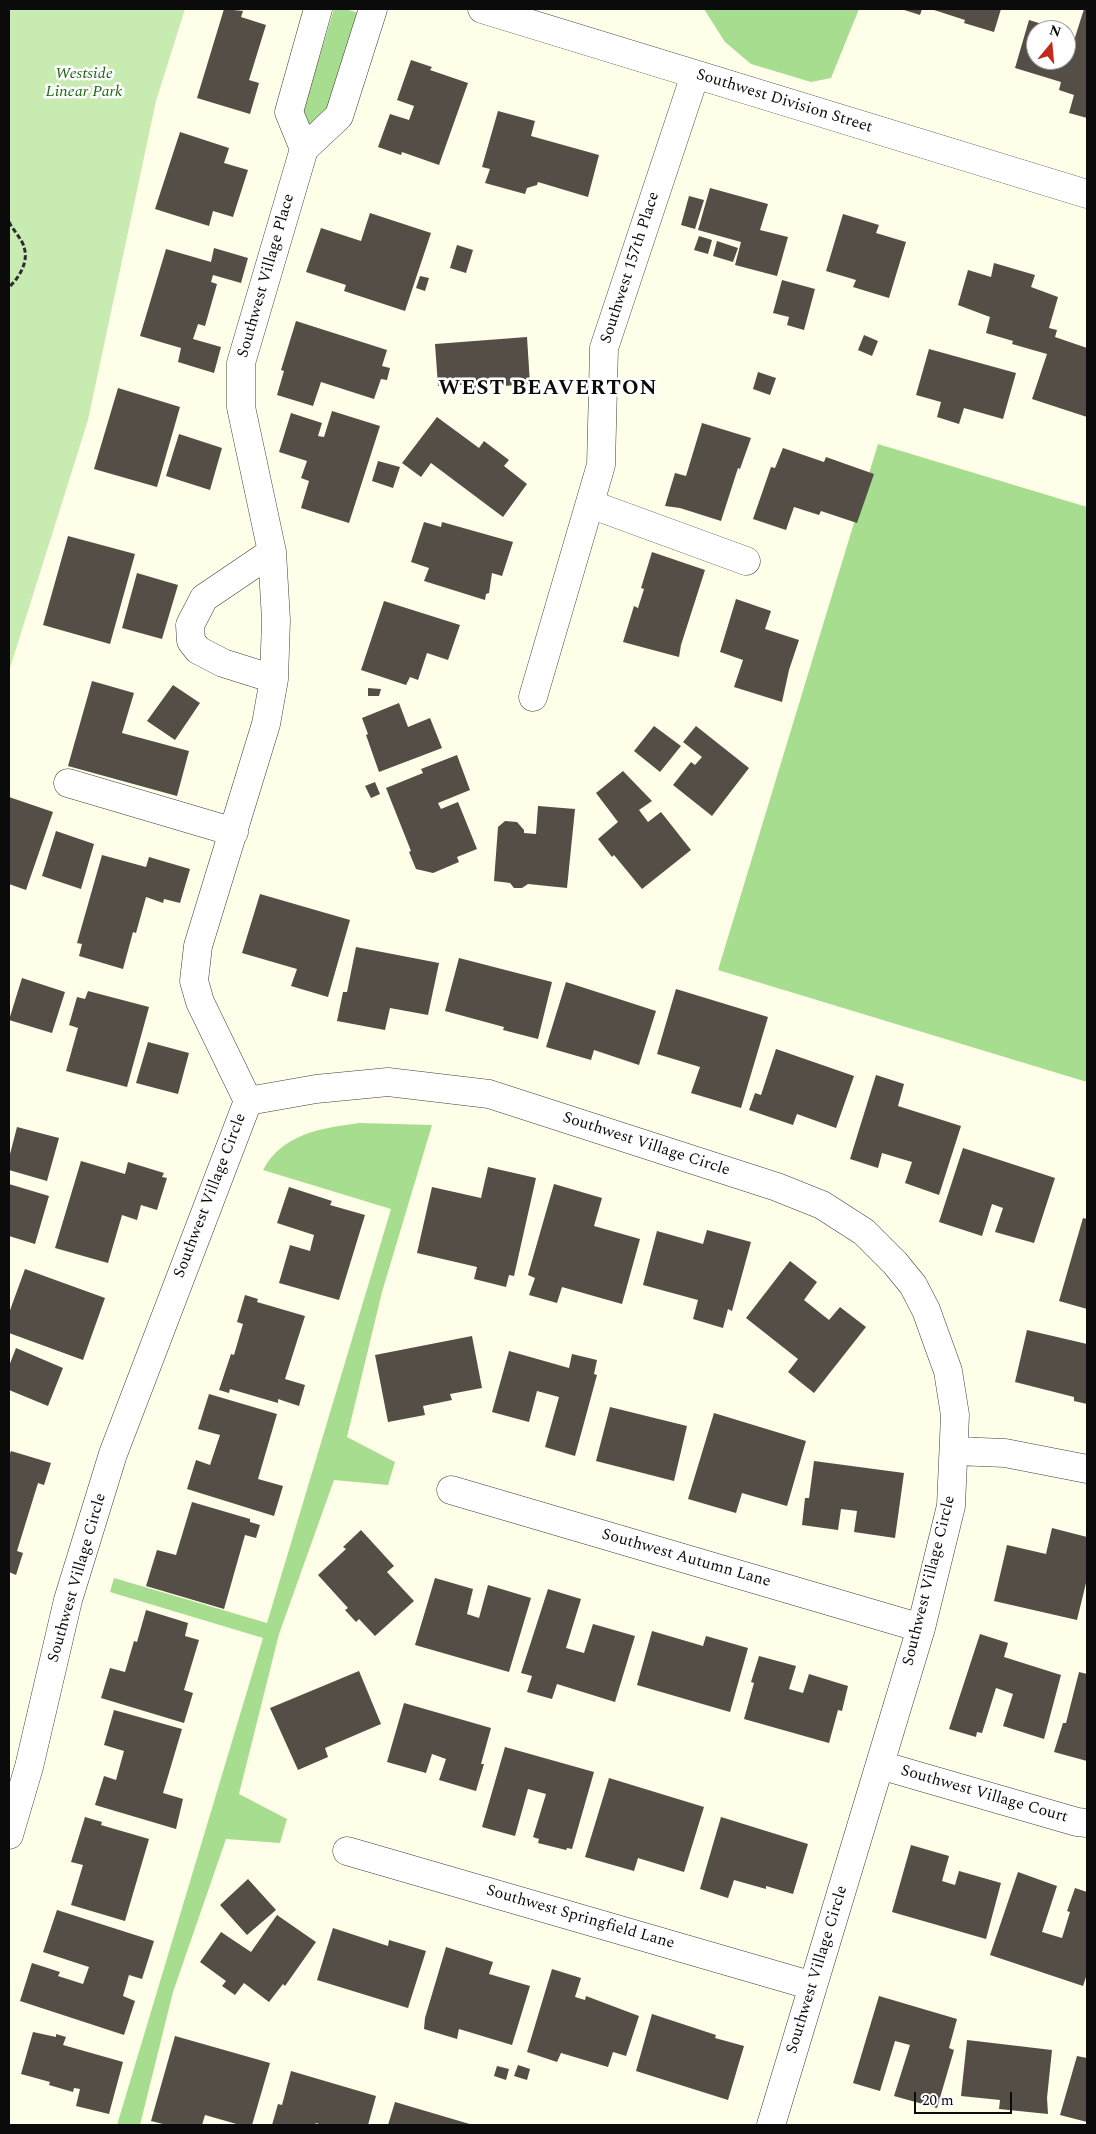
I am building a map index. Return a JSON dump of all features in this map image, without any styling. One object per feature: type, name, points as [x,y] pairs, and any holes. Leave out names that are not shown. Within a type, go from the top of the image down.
[{"type":"street","points":[[318,9],[289,112],[304,149],[339,116],[373,9]]},
{"type":"street","name":"Southwest Division Street","points":[[482,9],[1087,194]]},
{"type":"street","name":"Southwest 157th Place","points":[[533,696],[601,465],[604,348],[695,75]]},
{"type":"street","name":"Southwest Village Place","points":[[248,1101],[200,1002],[194,981],[198,946],[266,724],[274,679],[276,620],[272,552],[241,406],[241,363],[304,149]]},
{"type":"street","points":[[590,504],[746,561]]},
{"type":"street","points":[[272,552],[204,598],[190,625],[191,641],[198,650],[223,662],[274,679]]},
{"type":"street","points":[[68,782],[234,832]]},
{"type":"street","name":"Southwest Village Circle","points":[[9,1835],[29,1767],[68,1600],[113,1454],[248,1101],[316,1089],[388,1082],[489,1094],[777,1187],[822,1205],[864,1232],[895,1263],[913,1285],[926,1310],[948,1371],[955,1415],[955,1451],[951,1506],[920,1628],[771,2125]]},
{"type":"street","points":[[955,1451],[1005,1452],[1087,1469]]},
{"type":"street","name":"Southwest Autumn Lane","points":[[451,1490],[920,1628]]},
{"type":"street","name":"Southwest Village Court","points":[[880,1765],[1087,1823]]},
{"type":"street","name":"Southwest Springfield Lane","points":[[347,1851],[813,1986]]},
{"type":"path","points":[[9,222],[25,248],[24,262],[19,278],[9,287]]},
{"type":"green space","name":"Westside Linear Park","points":[[9,9],[185,9],[156,101],[88,420],[9,671]]},
{"type":"green space","points":[[334,9],[345,9],[359,13],[325,122],[309,130],[302,115]]},
{"type":"green space","points":[[704,9],[859,9],[831,78],[811,82],[751,64],[725,42]]},
{"type":"green space","points":[[878,444],[1087,507],[1087,1082],[718,970]]},
{"type":"green space","points":[[360,1123],[432,1125],[382,1292],[347,1437],[395,1462],[388,1485],[334,1480],[279,1634],[239,1794],[287,1819],[280,1843],[226,1839],[173,1992],[140,2125],[117,2125],[263,1638],[110,1592],[114,1578],[267,1623],[391,1209],[263,1170],[271,1158],[292,1140],[318,1130]]},
{"type":"building","points":[[224,9],[243,11],[241,17],[266,25],[249,80],[259,83],[250,114],[197,98]]},
{"type":"building","points":[[901,9],[922,9],[920,15]]},
{"type":"building","points":[[931,9],[1001,9],[994,32],[964,23],[965,20]]},
{"type":"building","points":[[1084,9],[1087,9],[1087,118],[1069,113],[1074,95],[1059,90],[1061,82],[1015,68],[1026,30],[1026,70],[1076,70],[1076,34]]},
{"type":"building","points":[[411,60],[432,67],[430,70],[468,83],[439,165],[402,152],[401,155],[378,147],[390,114],[409,120],[414,106],[397,100]]},
{"type":"building","points":[[498,111],[535,121],[531,136],[599,155],[588,197],[538,182],[537,185],[527,188],[525,194],[485,183],[490,169],[482,167]]},
{"type":"building","points":[[180,132],[229,148],[224,163],[248,170],[233,217],[213,211],[209,226],[155,209]]},
{"type":"building","points":[[710,188],[768,204],[760,230],[788,237],[777,276],[735,265],[741,242],[698,230]]},
{"type":"building","points":[[689,196],[704,200],[695,229],[681,225]]},
{"type":"building","points":[[370,213],[431,233],[405,311],[344,291],[346,285],[306,272],[321,228],[361,241]]},
{"type":"building","points":[[843,214],[879,225],[876,233],[906,242],[889,298],[853,287],[856,280],[826,271]]},
{"type":"building","points":[[699,236],[712,240],[708,254],[694,250]]},
{"type":"building","points":[[717,241],[738,248],[733,262],[713,256]]},
{"type":"building","points":[[457,245],[473,250],[466,273],[450,268]]},
{"type":"building","points":[[214,248],[248,258],[241,283],[213,275],[211,282],[217,284],[205,326],[198,324],[193,339],[221,347],[214,373],[178,362],[181,348],[140,336],[166,249],[211,262]]},
{"type":"building","points":[[994,263],[1035,275],[1031,287],[1058,297],[1049,328],[1057,330],[1055,337],[1087,348],[1087,417],[1032,399],[1047,354],[1012,344],[1013,341],[986,333],[990,317],[958,305],[968,270],[991,277]]},
{"type":"building","points":[[420,276],[429,278],[425,291],[416,288]]},
{"type":"building","points":[[782,280],[815,289],[804,330],[787,325],[789,317],[773,313]]},
{"type":"building","points":[[296,321],[387,350],[382,366],[390,368],[387,380],[381,379],[374,399],[321,382],[313,406],[277,395],[284,371],[281,370]]},
{"type":"building","points":[[864,335],[878,341],[872,356],[858,350]]},
{"type":"building","points":[[527,337],[530,384],[463,389],[462,385],[438,386],[435,344]]},
{"type":"building","points":[[929,349],[1016,373],[1003,419],[964,408],[959,424],[937,417],[941,402],[916,395]]},
{"type":"building","points":[[758,372],[776,378],[770,395],[753,389]]},
{"type":"building","points":[[118,388],[180,407],[157,487],[94,469]]},
{"type":"building","points":[[332,411],[380,426],[349,523],[301,508],[309,481],[301,478],[307,461],[279,452],[291,413],[322,423],[318,436],[324,437]]},
{"type":"building","points":[[437,417],[479,448],[484,441],[509,460],[504,466],[527,484],[503,517],[431,463],[421,477],[402,463]]},
{"type":"building","points":[[702,423],[751,438],[740,469],[738,468],[721,521],[680,508],[665,506],[675,473],[686,476]]},
{"type":"building","points":[[179,434],[222,448],[210,490],[166,476]]},
{"type":"building","points":[[783,448],[824,462],[826,457],[874,474],[857,523],[821,511],[819,515],[794,507],[786,530],[753,519],[771,467],[775,468]]},
{"type":"building","points":[[378,461],[400,467],[393,488],[372,481]]},
{"type":"building","points":[[424,522],[441,527],[442,522],[513,542],[502,576],[492,573],[489,593],[486,594],[485,600],[424,581],[429,568],[411,562]]},
{"type":"building","points":[[68,536],[135,554],[110,644],[43,625]]},
{"type":"building","points":[[652,552],[705,570],[681,645],[679,657],[623,642],[634,606],[638,608],[644,589],[641,588]]},
{"type":"building","points":[[137,573],[178,585],[162,639],[122,628]]},
{"type":"building","points":[[736,599],[771,611],[765,629],[799,640],[789,670],[782,702],[734,687],[743,660],[720,652]]},
{"type":"building","points":[[384,601],[460,625],[448,660],[427,653],[418,680],[410,677],[406,685],[361,670]]},
{"type":"building","points":[[92,681],[134,693],[122,733],[189,751],[177,796],[68,766]]},
{"type":"building","points":[[173,685],[200,703],[175,740],[147,721]]},
{"type":"building","points":[[368,688],[381,689],[379,696],[368,696]]},
{"type":"building","points":[[399,703],[408,727],[430,718],[442,748],[379,772],[362,718]]},
{"type":"building","points":[[654,726],[681,746],[660,772],[634,751]]},
{"type":"building","points":[[696,726],[749,768],[712,816],[673,785],[691,762],[695,765],[702,757],[683,742]]},
{"type":"building","points":[[457,755],[470,790],[438,803],[441,809],[458,802],[477,849],[457,857],[459,862],[433,873],[416,869],[409,852],[411,851],[386,788],[423,773],[421,769]]},
{"type":"building","points":[[623,771],[652,801],[639,810],[648,822],[661,812],[691,850],[642,889],[598,839],[618,822],[596,793]]},
{"type":"building","points":[[375,782],[380,794],[371,798],[365,786]]},
{"type":"building","points":[[9,797],[53,812],[26,890],[9,884]]},
{"type":"building","points":[[538,806],[575,809],[567,888],[528,884],[522,888],[514,888],[510,883],[494,881],[498,827],[505,821],[517,822],[524,830],[524,833],[536,834]]},
{"type":"building","points":[[56,831],[94,844],[81,889],[42,876]]},
{"type":"building","points":[[102,855],[146,867],[149,857],[190,869],[180,903],[164,899],[163,903],[146,897],[136,933],[133,932],[123,969],[79,956],[82,944],[77,943]]},
{"type":"building","points":[[260,894],[350,920],[328,997],[291,986],[297,969],[242,953]]},
{"type":"building","points":[[356,947],[439,963],[428,1015],[390,1008],[385,1030],[337,1021],[343,992],[347,992]]},
{"type":"building","points":[[459,958],[552,982],[538,1039],[503,1030],[504,1027],[445,1011]]},
{"type":"building","points":[[22,978],[65,992],[52,1033],[9,1020]]},
{"type":"building","points":[[566,982],[656,1011],[639,1065],[594,1050],[591,1060],[546,1047]]},
{"type":"building","points":[[676,989],[768,1017],[741,1108],[691,1093],[700,1067],[657,1054]]},
{"type":"building","points":[[88,991],[149,1007],[127,1087],[66,1071],[78,1028],[69,1025],[77,997],[85,999]]},
{"type":"building","points":[[148,1042],[189,1053],[178,1094],[136,1083]]},
{"type":"building","points":[[776,1049],[854,1076],[836,1128],[797,1114],[793,1125],[749,1110],[755,1093],[761,1095]]},
{"type":"building","points":[[876,1075],[904,1084],[898,1106],[961,1126],[939,1195],[905,1183],[912,1162],[882,1153],[878,1168],[850,1159]]},
{"type":"building","points":[[17,1127],[59,1138],[47,1181],[9,1170],[9,1158]]},
{"type":"building","points":[[963,1148],[1055,1178],[1034,1243],[995,1232],[1003,1208],[992,1204],[982,1236],[939,1222]]},
{"type":"building","points":[[81,1161],[125,1174],[128,1162],[164,1173],[162,1177],[167,1178],[157,1210],[141,1205],[137,1220],[122,1215],[108,1263],[55,1248]]},
{"type":"building","points":[[488,1167],[536,1178],[514,1276],[509,1275],[506,1287],[474,1279],[477,1267],[417,1253],[432,1187],[481,1198]]},
{"type":"building","points":[[9,1184],[49,1196],[35,1244],[9,1236]]},
{"type":"building","points":[[554,1184],[602,1198],[594,1226],[640,1239],[622,1304],[562,1287],[557,1303],[529,1295],[535,1278],[528,1275]]},
{"type":"building","points":[[289,1187],[332,1201],[330,1205],[365,1215],[339,1300],[279,1283],[290,1245],[310,1251],[314,1235],[277,1223]]},
{"type":"building","points":[[1083,1218],[1087,1219],[1087,1309],[1059,1301]]},
{"type":"building","points":[[707,1230],[751,1242],[732,1311],[728,1309],[723,1328],[693,1319],[698,1300],[643,1285],[657,1231],[703,1244]]},
{"type":"building","points":[[790,1261],[817,1282],[804,1300],[829,1320],[840,1307],[866,1327],[814,1393],[788,1372],[798,1359],[746,1318]]},
{"type":"building","points":[[25,1269],[105,1298],[83,1360],[9,1333],[9,1313]]},
{"type":"building","points":[[245,1295],[258,1299],[257,1302],[305,1316],[285,1379],[305,1385],[299,1406],[278,1399],[278,1403],[230,1389],[229,1393],[219,1390],[231,1354],[234,1355],[243,1324],[237,1322]]},
{"type":"building","points":[[1027,1330],[1087,1344],[1087,1404],[1074,1401],[1074,1397],[1015,1382]]},
{"type":"building","points":[[472,1336],[482,1388],[450,1394],[452,1400],[423,1406],[425,1415],[388,1422],[375,1355]]},
{"type":"building","points":[[16,1348],[63,1368],[48,1406],[9,1390],[9,1366]]},
{"type":"building","points":[[509,1351],[569,1368],[572,1354],[597,1360],[594,1374],[597,1375],[575,1456],[545,1447],[559,1397],[537,1391],[529,1422],[492,1412]]},
{"type":"building","points":[[209,1394],[277,1414],[258,1479],[283,1486],[274,1516],[187,1489],[196,1460],[210,1465],[220,1435],[198,1429]]},
{"type":"building","points":[[610,1407],[687,1426],[674,1481],[596,1461]]},
{"type":"building","points":[[714,1413],[806,1441],[787,1506],[742,1493],[736,1513],[688,1499]]},
{"type":"building","points":[[11,1451],[51,1463],[44,1485],[38,1483],[17,1551],[23,1553],[16,1575],[9,1572],[9,1456]]},
{"type":"building","points":[[814,1461],[904,1473],[895,1538],[854,1532],[857,1511],[841,1509],[838,1530],[802,1525],[805,1498],[809,1498]]},
{"type":"building","points":[[192,1502],[250,1519],[250,1522],[260,1525],[256,1538],[245,1535],[224,1609],[146,1586],[157,1550],[176,1555]]},
{"type":"building","points":[[1052,1528],[1087,1537],[1087,1579],[1077,1620],[994,1601],[1007,1545],[1046,1554]]},
{"type":"building","points":[[361,1530],[394,1566],[387,1572],[414,1601],[375,1636],[359,1619],[356,1622],[345,1610],[348,1608],[318,1575],[346,1549],[343,1547]]},
{"type":"building","points":[[435,1578],[473,1589],[467,1614],[479,1618],[488,1585],[531,1598],[509,1672],[415,1645]]},
{"type":"building","points":[[548,1589],[581,1599],[566,1648],[584,1653],[593,1624],[635,1636],[615,1702],[557,1684],[552,1699],[527,1692],[532,1676],[521,1673]]},
{"type":"building","points":[[146,1610],[188,1623],[185,1636],[199,1640],[184,1690],[193,1693],[184,1723],[101,1698],[110,1668],[125,1672],[134,1641],[137,1642]]},
{"type":"building","points":[[652,1631],[703,1646],[706,1636],[748,1648],[730,1712],[637,1685]]},
{"type":"building","points":[[980,1634],[1008,1643],[1004,1657],[1061,1675],[1044,1739],[1003,1726],[1013,1694],[996,1688],[982,1733],[977,1732],[976,1737],[949,1729]]},
{"type":"building","points":[[759,1656],[796,1666],[789,1689],[803,1693],[809,1674],[848,1686],[842,1711],[838,1710],[829,1743],[744,1719],[754,1683],[751,1682]]},
{"type":"building","points":[[359,1671],[381,1724],[325,1748],[328,1757],[298,1770],[270,1708]]},
{"type":"building","points":[[1079,1672],[1087,1674],[1087,1761],[1054,1752],[1063,1723],[1066,1723]]},
{"type":"building","points":[[404,1703],[491,1728],[481,1764],[484,1764],[476,1791],[439,1780],[446,1759],[432,1754],[426,1773],[387,1762]]},
{"type":"building","points":[[114,1710],[182,1729],[163,1793],[183,1799],[176,1829],[95,1805],[104,1776],[116,1780],[124,1751],[104,1745]]},
{"type":"building","points":[[505,1747],[594,1772],[572,1849],[567,1848],[566,1850],[538,1843],[539,1839],[533,1837],[546,1794],[528,1789],[515,1836],[482,1827]]},
{"type":"building","points":[[609,1778],[704,1807],[684,1872],[638,1858],[634,1871],[585,1857]]},
{"type":"building","points":[[85,1817],[102,1822],[101,1825],[149,1839],[125,1921],[71,1905],[83,1865],[71,1862]]},
{"type":"building","points":[[721,1817],[808,1844],[793,1894],[766,1886],[766,1889],[734,1880],[728,1898],[700,1889]]},
{"type":"building","points":[[911,1845],[949,1856],[942,1881],[955,1885],[959,1871],[1001,1883],[986,1939],[892,1912]]},
{"type":"building","points":[[1018,1872],[1057,1886],[1042,1932],[1062,1938],[1070,1912],[1067,1911],[1075,1888],[1087,1892],[1087,1974],[1083,1986],[990,1955]]},
{"type":"building","points":[[248,1879],[276,1910],[247,1935],[220,1905]]},
{"type":"building","points":[[57,1910],[154,1941],[142,1979],[129,1975],[123,1996],[135,2001],[124,2035],[20,2001],[32,1963],[60,1972],[58,1976],[83,1984],[89,1967],[43,1952]]},
{"type":"building","points":[[277,1915],[316,1942],[285,1986],[283,1984],[269,2002],[244,1983],[235,1995],[222,1986],[226,1981],[200,1962],[221,1932],[251,1952]]},
{"type":"building","points":[[333,1928],[388,1946],[389,1940],[426,1951],[408,2008],[317,1980]]},
{"type":"building","points":[[446,1947],[493,1962],[489,1974],[530,1986],[512,2045],[459,2029],[457,2039],[424,2029],[425,2018]]},
{"type":"building","points":[[552,1969],[581,1978],[575,1997],[585,2000],[586,1996],[639,2016],[626,2056],[613,2052],[608,2067],[561,2053],[557,2062],[527,2052]]},
{"type":"building","points":[[879,1996],[957,2019],[949,2048],[954,2050],[937,2108],[894,2096],[910,2045],[895,2041],[880,2091],[853,2083]]},
{"type":"building","points":[[652,2014],[716,2035],[715,2038],[744,2046],[728,2100],[636,2071]]},
{"type":"building","points":[[33,2032],[66,2037],[63,2045],[123,2062],[109,2114],[76,2106],[80,2089],[74,2088],[73,2092],[49,2085],[50,2082],[21,2074]]},
{"type":"building","points":[[175,2036],[270,2063],[252,2125],[240,2125],[205,2115],[202,2125],[167,2125],[151,2121]]},
{"type":"building","points":[[967,2040],[1052,2050],[1047,2098],[1048,2114],[999,2109],[1000,2100],[961,2096]]},
{"type":"building","points":[[1077,2056],[1087,2058],[1087,2122],[1060,2115]]},
{"type":"building","points":[[518,2065],[530,2069],[527,2080],[514,2076]]},
{"type":"building","points":[[497,2066],[509,2069],[506,2080],[494,2076]]},
{"type":"building","points":[[291,2071],[376,2096],[368,2125],[322,2125],[316,2123],[315,2125],[272,2125],[278,2104],[282,2105]]},
{"type":"building","points":[[395,2102],[473,2125],[388,2125]]},
{"type":"district","name":"WEST BEAVERTON","points":[[548,390]]}]
